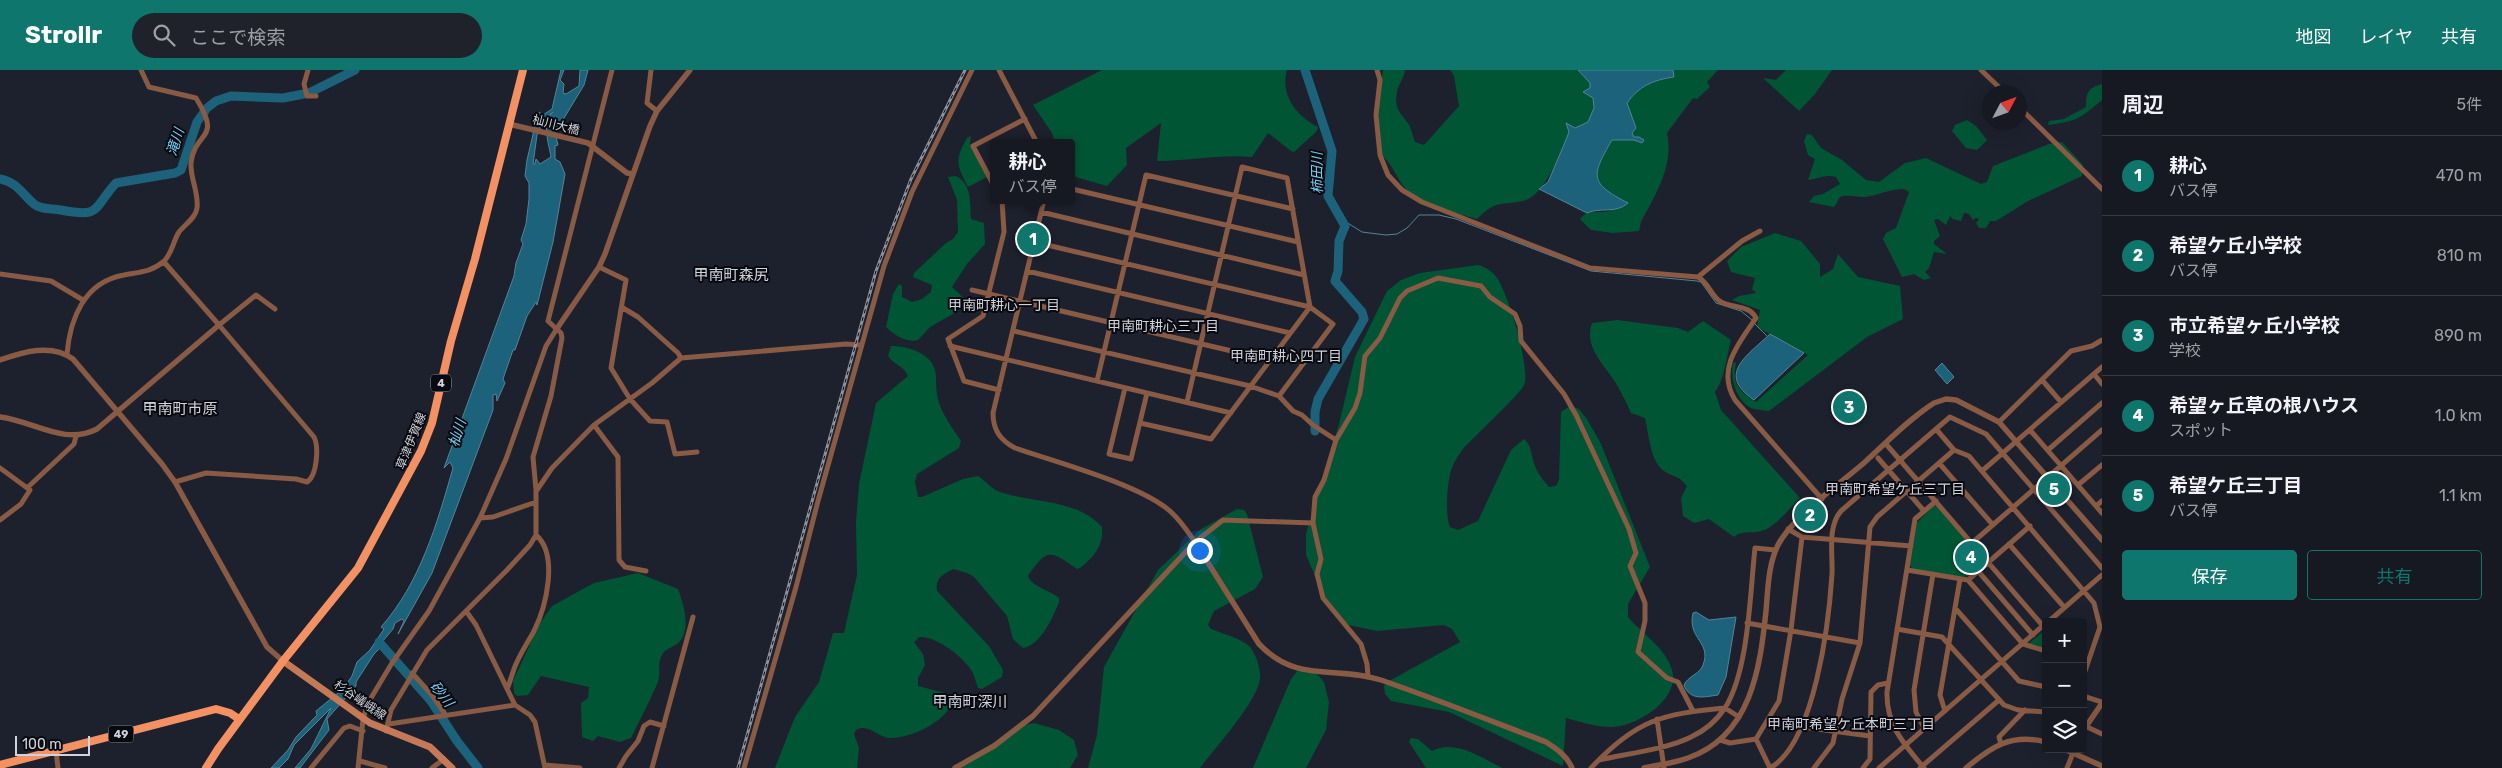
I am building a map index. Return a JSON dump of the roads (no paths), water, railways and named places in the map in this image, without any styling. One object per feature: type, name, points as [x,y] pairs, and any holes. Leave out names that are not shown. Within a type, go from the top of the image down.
[{"type":"main road","name":"草津伊賀線","points":[[206,768],[239,719],[283,661],[358,568],[421,451],[432,423],[451,341],[475,259],[523,70]]},
{"type":"main road","name":"杉谷嶬峨線","points":[[283,661],[363,719],[388,727],[419,742],[444,759],[452,768]]},
{"type":"main road","name":"49","points":[[0,765],[216,709],[230,712],[239,719]]},
{"type":"street","points":[[67,354],[73,321],[77,308],[83,300],[111,279],[146,272],[164,262],[180,232],[195,215],[197,207],[191,162],[196,148],[207,133],[209,126],[200,105],[192,96],[149,86],[141,70]]},
{"type":"street","points":[[308,70],[304,86],[307,96],[316,96]]},
{"type":"street","points":[[515,705],[445,714],[388,727],[388,716],[427,650],[530,545],[536,535],[536,490],[533,457],[551,396],[562,338],[561,332],[556,330],[548,320],[590,143],[612,70]]},
{"type":"street","points":[[651,70],[647,103],[657,112]]},
{"type":"street","points":[[358,768],[363,719],[368,703],[392,663],[428,611],[480,518],[506,459],[546,346],[599,267],[657,112],[690,70]]},
{"type":"street","points":[[744,768],[796,587],[860,345],[884,266],[912,192],[972,70]]},
{"type":"street","points":[[999,70],[1035,139]]},
{"type":"street","points":[[1377,70],[1380,80],[1376,116],[1380,155],[1388,175],[1402,190],[1422,202],[1590,268],[1698,277],[1708,284],[1720,302],[1744,308],[1754,314],[1756,319],[1730,359],[1727,372],[1730,390],[1735,400],[1822,499]]},
{"type":"street","points":[[1981,70],[1997,85]]},
{"type":"street","points":[[2027,115],[2102,189]]},
{"type":"street","points":[[990,179],[973,146],[1025,119]]},
{"type":"street","name":"杣川大橋","points":[[509,124],[590,143]]},
{"type":"street","points":[[590,143],[627,173],[633,174]]},
{"type":"street","points":[[1140,423],[1211,440],[1310,307],[1287,178],[1242,167],[1187,402]]},
{"type":"street","points":[[1097,381],[1146,175],[1293,209]]},
{"type":"street","points":[[1075,190],[1298,242]]},
{"type":"street","points":[[999,390],[964,381],[948,339],[984,316],[1004,232],[1004,204]]},
{"type":"street","points":[[1043,204],[993,419],[996,430],[1006,443],[1154,500],[1170,512],[1195,542],[1248,628],[1269,655],[1284,665],[1301,670],[1368,677],[1546,742],[1564,756],[1572,768]]},
{"type":"street","points":[[1041,212],[1304,275]]},
{"type":"street","points":[[1698,277],[1742,241],[1760,231]]},
{"type":"street","points":[[1034,242],[1310,307],[1333,324],[1279,396]]},
{"type":"street","points":[[164,262],[314,437],[316,446],[313,475],[307,482],[206,472],[175,482]]},
{"type":"street","points":[[599,267],[626,280],[623,308],[611,368],[630,399],[650,421],[667,422],[675,454],[697,452]]},
{"type":"street","points":[[1027,271],[1290,333]]},
{"type":"street","points":[[0,274],[51,282],[83,300]]},
{"type":"street","points":[[1368,677],[1367,664],[1361,644],[1323,598],[1317,574],[1321,559],[1313,523],[1315,497],[1324,480],[1336,440],[1355,408],[1360,393],[1365,356],[1380,338],[1400,298],[1407,291],[1426,281],[1442,278],[1473,286],[1481,286],[1490,297],[1515,314],[1520,326],[1520,341],[1564,394],[1576,415],[1629,529],[1636,553],[1630,566],[1645,603],[1645,621],[1638,652],[1667,678],[1678,682],[1693,711]]},
{"type":"street","points":[[972,290],[1270,360]]},
{"type":"street","points":[[0,417],[60,434],[76,436],[86,434],[97,428],[118,411],[256,295],[276,309]]},
{"type":"street","points":[[623,308],[638,317],[678,353],[681,358]]},
{"type":"street","points":[[1014,330],[1250,386],[1279,396],[1293,411],[1302,415],[1312,425],[1336,440]]},
{"type":"street","points":[[1999,422],[2071,351],[2102,341]]},
{"type":"street","points":[[536,490],[552,468],[594,425],[681,358],[846,344],[860,345]]},
{"type":"street","points":[[950,346],[1231,413]]},
{"type":"street","points":[[0,360],[26,351],[39,350],[67,354],[118,411],[175,482],[267,647],[283,661]]},
{"type":"street","points":[[1982,471],[2102,367]]},
{"type":"street","points":[[2094,374],[2102,384]]},
{"type":"street","points":[[2042,380],[2061,402]]},
{"type":"street","points":[[1125,388],[1109,454],[1131,459],[1147,393]]},
{"type":"street","points":[[1644,768],[1665,766],[1694,756],[1720,740],[1739,717],[1751,697],[1764,626],[1770,566],[1775,550],[1788,529],[1930,405],[1946,399],[1956,400],[1999,422],[2102,540]]},
{"type":"street","points":[[2048,450],[2102,403]]},
{"type":"street","points":[[1756,739],[1770,768],[1787,754],[1806,719],[1826,636],[1832,575],[1833,526],[1838,514],[1950,417],[1986,434],[2102,568]]},
{"type":"street","points":[[594,425],[618,457],[619,560],[625,567],[646,571]]},
{"type":"street","points":[[1936,429],[1954,450],[1969,456],[2085,590],[2094,603],[2100,619],[2096,643],[2086,663]]},
{"type":"street","points":[[2030,430],[2102,513]]},
{"type":"street","points":[[1972,544],[2102,430]]},
{"type":"street","points":[[26,488],[74,444],[76,436]]},
{"type":"street","points":[[1886,444],[1972,544],[2042,620]]},
{"type":"street","points":[[1814,768],[1830,750],[1836,732],[1842,699],[1860,643],[1870,528],[1875,519],[1906,490],[1954,450]]},
{"type":"street","points":[[1878,458],[1924,511]]},
{"type":"street","points":[[1939,463],[1993,525]]},
{"type":"street","points":[[2078,485],[2102,465]]},
{"type":"street","points":[[0,468],[30,490],[24,500],[0,520]]},
{"type":"street","points":[[1936,501],[1915,519],[1888,683],[1887,701],[1889,717],[1897,736],[1922,767],[1999,700]]},
{"type":"street","points":[[2096,506],[2102,501]]},
{"type":"street","points":[[480,518],[493,516],[536,502]]},
{"type":"street","points":[[955,768],[994,746],[1033,716],[1195,542],[1223,520],[1313,523]]},
{"type":"street","points":[[1968,580],[2030,526]]},
{"type":"street","points":[[1788,529],[1802,537],[1910,546]]},
{"type":"street","points":[[508,688],[518,660],[535,629],[550,576],[549,564],[542,543],[536,535]]},
{"type":"street","points":[[1756,739],[1779,701],[1791,630],[1802,537]]},
{"type":"street","points":[[2009,544],[2064,607]]},
{"type":"street","points":[[1599,760],[1662,746],[1698,734],[1725,708],[1737,680],[1747,623],[1755,548],[1775,550]]},
{"type":"street","points":[[1907,570],[1968,580],[2023,644],[2042,650]]},
{"type":"street","points":[[1978,571],[2033,635]]},
{"type":"street","points":[[1924,728],[1916,712],[1914,695],[1933,574]]},
{"type":"street","points":[[2052,618],[2102,575]]},
{"type":"street","points":[[1945,711],[1940,695],[1960,579]]},
{"type":"street","points":[[1955,608],[2019,681],[2042,686]]},
{"type":"street","points":[[466,611],[508,688],[515,705],[530,715],[535,722],[545,767],[580,768]]},
{"type":"street","points":[[652,768],[693,616]]},
{"type":"street","points":[[1747,623],[1860,643]]},
{"type":"street","points":[[1879,768],[2042,627]]},
{"type":"street","points":[[1897,629],[1942,637],[1999,700],[2009,708],[2042,712]]},
{"type":"street","points":[[2096,643],[2102,645]]},
{"type":"street","points":[[412,673],[432,695],[445,714]]},
{"type":"street","points":[[1863,768],[1870,759],[1871,692],[1878,685],[1888,683]]},
{"type":"street","points":[[2087,697],[2102,702],[2087,723]]},
{"type":"street","points":[[1590,768],[1617,741],[1657,719],[1693,711],[1725,708],[1739,717]]},
{"type":"street","points":[[2001,744],[1999,737],[2024,714],[2025,710]]},
{"type":"street","points":[[1657,719],[1665,766]]},
{"type":"street","points":[[619,768],[638,741],[644,726],[650,722],[664,726]]},
{"type":"street","points":[[311,768],[344,728],[350,726],[363,731]]},
{"type":"street","points":[[1802,727],[1870,736]]},
{"type":"street","points":[[2087,728],[2102,734]]},
{"type":"street","points":[[1720,740],[1730,743],[1756,739]]},
{"type":"street","points":[[1966,768],[1988,749],[2001,744],[2025,739],[2042,741]]},
{"type":"street","points":[[56,751],[58,768]]},
{"type":"street","points":[[2067,768],[2073,753]]},
{"type":"street","points":[[2078,753],[2102,766]]},
{"type":"street","points":[[432,768],[444,759]]},
{"type":"street","points":[[360,761],[385,768]]},
{"type":"water","name":"杣川","points":[[561,70],[564,70],[560,80],[564,84],[563,93],[566,94],[579,86],[580,70],[588,70],[584,85],[555,133],[558,145],[555,146],[555,159],[560,162],[565,174],[553,242],[537,305],[536,302],[527,316],[515,350],[513,350],[503,379],[505,383],[497,401],[496,394],[493,395],[493,410],[432,573],[398,634],[404,621],[402,619],[395,623],[393,629],[382,642],[383,645],[374,654],[356,682],[356,686],[327,719],[329,730],[300,768],[295,768],[311,749],[331,708],[294,745],[288,759],[279,768],[271,768],[317,715],[316,711],[343,689],[352,676],[357,662],[370,650],[384,629],[381,627],[395,610],[426,552],[453,468],[450,462],[444,468],[514,276],[516,263],[523,244],[521,240],[526,224],[529,199],[529,183],[525,176],[538,113],[543,115],[552,109]],"holes":[[[553,112],[549,117],[547,134],[551,157],[540,164],[536,159],[535,164],[533,164],[537,135],[544,120]]]},
{"type":"water","points":[[1578,70],[1673,70],[1674,77],[1647,85],[1636,92],[1627,103],[1636,128],[1632,133],[1634,137],[1644,140],[1642,143],[1634,140],[1612,140],[1600,162],[1598,178],[1600,184],[1606,190],[1628,203],[1618,208],[1587,213],[1539,189],[1548,182],[1563,147],[1569,132],[1566,123],[1575,128],[1588,122],[1594,108],[1593,98],[1583,92],[1590,88],[1590,83]]},
{"type":"water","points":[[1770,334],[1804,353],[1754,400],[1743,391],[1737,382],[1736,373],[1745,358]]},
{"type":"water","points":[[1942,363],[1954,377],[1947,384],[1935,370]]},
{"type":"water","points":[[1696,612],[1709,620],[1736,617],[1726,677],[1718,695],[1694,696],[1690,694],[1684,685],[1701,668],[1705,657],[1702,645],[1693,629],[1693,613]]},
{"type":"waterway","name":"滝川","points":[[0,179],[11,183],[34,204],[40,207],[74,212],[90,212],[99,205],[116,183],[175,173],[181,170],[197,122],[207,108],[216,101],[231,96],[283,98],[309,93],[355,70]]},
{"type":"waterway","name":"柿田川","points":[[1305,70],[1332,151],[1328,196],[1345,226],[1339,241],[1338,271],[1335,281],[1362,312],[1364,319],[1318,399],[1315,412],[1315,431]]},
{"type":"waterway","points":[[1343,220],[1362,232],[1386,235],[1397,234],[1407,228],[1419,215],[1439,215],[1456,219],[1591,271],[1701,282],[1716,303],[1741,311],[1752,320]]},
{"type":"waterway","points":[[1754,323],[1767,336]]},
{"type":"waterway","name":"砂川","points":[[379,642],[431,701],[457,741],[478,768]]},
{"type":"railway","points":[[738,768],[876,271],[911,179],[965,70]]},
{"type":"place","name":"耕心","points":[[1033,239]]},
{"type":"place","name":"市立希望ヶ丘小学校","points":[[1849,407]]},
{"type":"place","name":"希望ケ丘三丁目","points":[[2054,489]]},
{"type":"place","name":"希望ケ丘小学校","points":[[1810,515]]},
{"type":"place","name":"希望ヶ丘草の根ハウス","points":[[1971,557]]},
{"type":"district","name":"甲南町森尻","points":[[731,275]]},
{"type":"district","name":"甲南町耕心一丁目","points":[[1004,305]]},
{"type":"district","name":"甲南町耕心三丁目","points":[[1163,326]]},
{"type":"district","name":"甲南町耕心四丁目","points":[[1286,356]]},
{"type":"district","name":"甲南町市原","points":[[180,409]]},
{"type":"district","name":"甲南町希望ケ丘三丁目","points":[[1895,489]]},
{"type":"district","name":"甲南町深川","points":[[970,702]]},
{"type":"district","name":"甲南町希望ケ丘本町三丁目","points":[[1851,724]]}]
